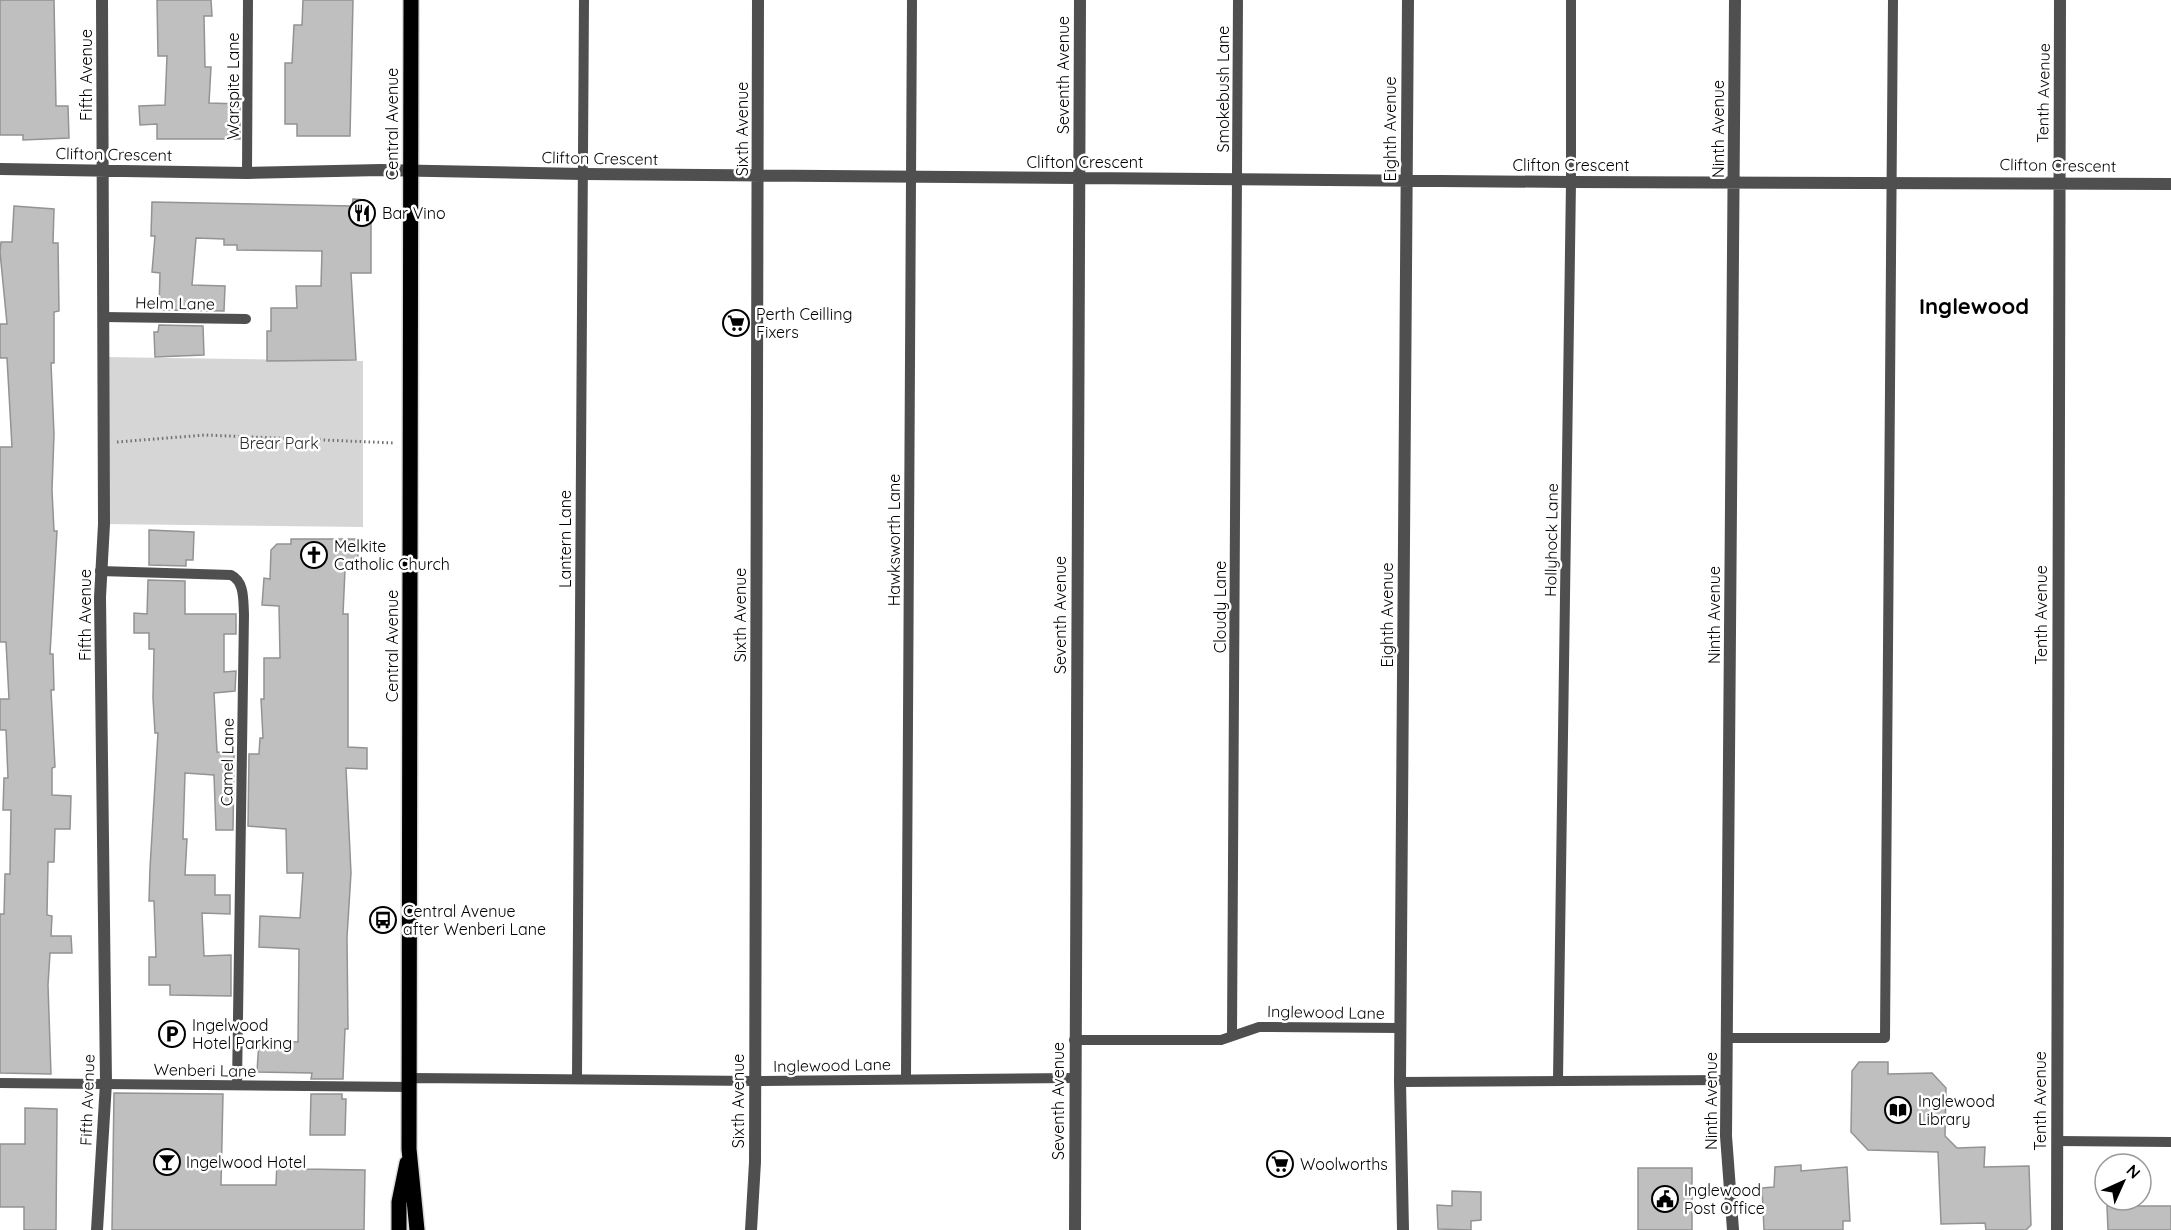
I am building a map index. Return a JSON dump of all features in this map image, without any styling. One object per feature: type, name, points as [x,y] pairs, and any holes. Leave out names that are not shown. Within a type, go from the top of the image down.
[{"type":"main road","name":"Central Avenue","points":[[411,0],[409,1149],[417,1230]]},
{"type":"main road","name":"Central Avenue","points":[[399,1230],[399,1202],[409,1149]]},
{"type":"street","name":"Fifth Avenue","points":[[97,1230],[106,1083],[100,571],[104,539],[102,0]]},
{"type":"street","name":"Sixth Avenue","points":[[751,1230],[755,1081],[758,0]]},
{"type":"street","name":"Seventh Avenue","points":[[1075,1230],[1080,0]]},
{"type":"street","name":"Eighth Avenue","points":[[1403,1230],[1400,1028],[1408,0]]},
{"type":"street","name":"Ninth Avenue","points":[[1733,1230],[1726,1136],[1735,0]]},
{"type":"street","name":"Tenth Avenue","points":[[2057,1230],[2060,0]]},
{"type":"street","name":"Clifton Crescent","points":[[0,170],[247,173],[381,170],[759,176],[1571,182],[2058,181],[2171,184]]},
{"type":"lane","name":"Warspite Lane","points":[[247,173],[248,0]]},
{"type":"lane","name":"Lantern Lane","points":[[576,1078],[584,0]]},
{"type":"lane","name":"Hawksworth Lane","points":[[906,1079],[912,0]]},
{"type":"lane","name":"Smokebush Lane","points":[[1237,179],[1238,0]]},
{"type":"lane","name":"Hollyhock Lane","points":[[1558,1080],[1571,182],[1571,0]]},
{"type":"lane","points":[[1728,1038],[1885,1038],[1893,0]]},
{"type":"lane","name":"Cloudy Lane","points":[[1232,1035],[1237,179]]},
{"type":"lane","name":"Helm Lane","points":[[104,316],[246,319]]},
{"type":"lane","name":"Camel Lane","points":[[100,571],[231,575],[241,584],[244,614],[237,1085]]},
{"type":"lane","name":"Inglewood Lane","points":[[1074,1040],[1221,1040],[1259,1027],[1400,1028]]},
{"type":"lane","name":"Inglewood Lane","points":[[410,1083],[576,1078],[755,1081],[1074,1078]]},
{"type":"lane","points":[[1400,1082],[1727,1080]]},
{"type":"lane","name":"Wenberi Lane","points":[[0,1083],[237,1085],[410,1083]]},
{"type":"lane","points":[[2057,1141],[2171,1142]]},
{"type":"path","points":[[104,442],[205,435],[410,444]]},
{"type":"green space","name":"Brear Park","points":[[104,357],[363,361],[363,527],[104,524]]},
{"type":"building","points":[[0,0],[54,0],[56,106],[68,106],[69,138],[23,140],[23,135],[0,135]]},
{"type":"building","points":[[157,0],[211,0],[212,16],[204,16],[205,67],[211,67],[209,103],[240,104],[240,139],[157,139],[157,124],[140,125],[139,106],[165,105],[167,56],[158,56]]},
{"type":"building","points":[[303,0],[353,0],[350,136],[297,136],[297,124],[285,124],[285,63],[292,63],[294,25],[302,25]]},
{"type":"building","points":[[353,199],[365,200],[371,206],[371,273],[351,273],[356,360],[267,361],[267,331],[271,331],[271,308],[297,308],[296,286],[321,286],[322,251],[237,250],[237,245],[224,245],[224,239],[196,238],[192,285],[225,286],[224,311],[159,310],[160,273],[152,272],[155,236],[151,236],[152,202],[352,206]]},
{"type":"building","points":[[14,206],[54,209],[53,243],[58,243],[59,311],[54,312],[54,363],[51,363],[54,434],[52,490],[54,531],[57,531],[50,654],[53,654],[54,690],[51,690],[55,767],[52,768],[52,795],[71,796],[70,829],[55,829],[54,862],[48,862],[47,915],[52,916],[51,936],[71,936],[72,953],[50,953],[48,985],[51,1074],[0,1073],[0,914],[4,914],[5,874],[10,874],[11,810],[3,810],[4,778],[8,778],[6,730],[0,730],[0,699],[9,699],[6,642],[0,642],[0,447],[12,447],[7,358],[0,358],[0,324],[7,324],[0,252],[1,242],[12,242]]},
{"type":"building","points":[[159,325],[203,326],[204,355],[155,357],[154,332],[158,332]]},
{"type":"building","points":[[149,530],[194,532],[193,560],[186,560],[186,566],[149,565]]},
{"type":"building","points":[[291,539],[358,539],[358,570],[345,570],[343,614],[348,614],[348,747],[367,748],[367,769],[346,768],[351,873],[347,937],[348,1029],[345,1029],[343,1079],[311,1079],[312,1073],[257,1072],[259,1040],[298,1042],[299,949],[259,947],[260,916],[300,918],[303,873],[287,873],[286,829],[248,826],[249,754],[259,754],[260,738],[263,738],[261,699],[264,699],[264,658],[280,658],[279,606],[262,605],[264,578],[270,579],[271,550],[277,544],[291,544]]},
{"type":"building","points":[[148,580],[185,581],[185,614],[236,614],[236,634],[224,634],[224,672],[236,671],[235,691],[214,693],[217,752],[234,753],[233,830],[216,830],[214,775],[185,773],[183,839],[187,839],[185,875],[215,875],[215,895],[230,895],[230,914],[202,913],[204,956],[231,955],[231,996],[170,995],[170,985],[149,985],[149,957],[156,957],[154,901],[149,901],[158,733],[155,733],[153,698],[154,649],[149,649],[149,633],[134,633],[134,613],[147,614]]},
{"type":"building","points":[[1859,1062],[1888,1062],[1888,1074],[1932,1073],[1946,1088],[1945,1136],[1957,1148],[1985,1147],[1984,1167],[2029,1166],[2031,1225],[2026,1230],[1986,1230],[1985,1223],[1941,1224],[1938,1152],[1868,1150],[1851,1132],[1852,1071]]},
{"type":"building","name":"Ingelwood Hotel","points":[[114,1093],[223,1094],[221,1185],[276,1185],[277,1162],[304,1163],[304,1169],[365,1170],[364,1230],[112,1230]]},
{"type":"building","points":[[311,1094],[342,1094],[342,1099],[346,1099],[345,1135],[310,1135]]},
{"type":"building","points":[[25,1108],[57,1109],[56,1230],[24,1230],[24,1207],[0,1207],[0,1144],[25,1144]]},
{"type":"building","points":[[1801,1165],[1801,1171],[1847,1167],[1850,1221],[1843,1221],[1843,1230],[1764,1230],[1762,1188],[1774,1187],[1775,1167]]},
{"type":"building","name":"Inglewood Post Office","points":[[1638,1168],[1692,1168],[1692,1230],[1638,1230]]},
{"type":"building","points":[[1452,1191],[1481,1192],[1481,1220],[1471,1221],[1471,1230],[1438,1229],[1437,1205],[1452,1206]]},
{"type":"building","points":[[2153,1206],[2171,1206],[2171,1230],[2108,1230],[2107,1212],[2153,1212]]},
{"type":"place","name":"Bar Vino","points":[[362,213]]},
{"type":"place","name":"Perth Ceilling Fixers","points":[[736,323]]},
{"type":"place","name":"Melkite Catholic Church","points":[[314,555]]},
{"type":"place","name":"Central Avenue after Wenberi Lane","points":[[383,920]]},
{"type":"place","name":"Ingelwood Hotel Parking","points":[[172,1034]]},
{"type":"place","name":"Inglewood Library","points":[[1898,1110]]},
{"type":"place","name":"Ingelwood Hotel","points":[[167,1162]]},
{"type":"place","name":"Woolworths","points":[[1280,1164]]},
{"type":"place","name":"Inglewood Post Office","points":[[1665,1199]]},
{"type":"district","name":"Inglewood","points":[[1974,306]]}]
